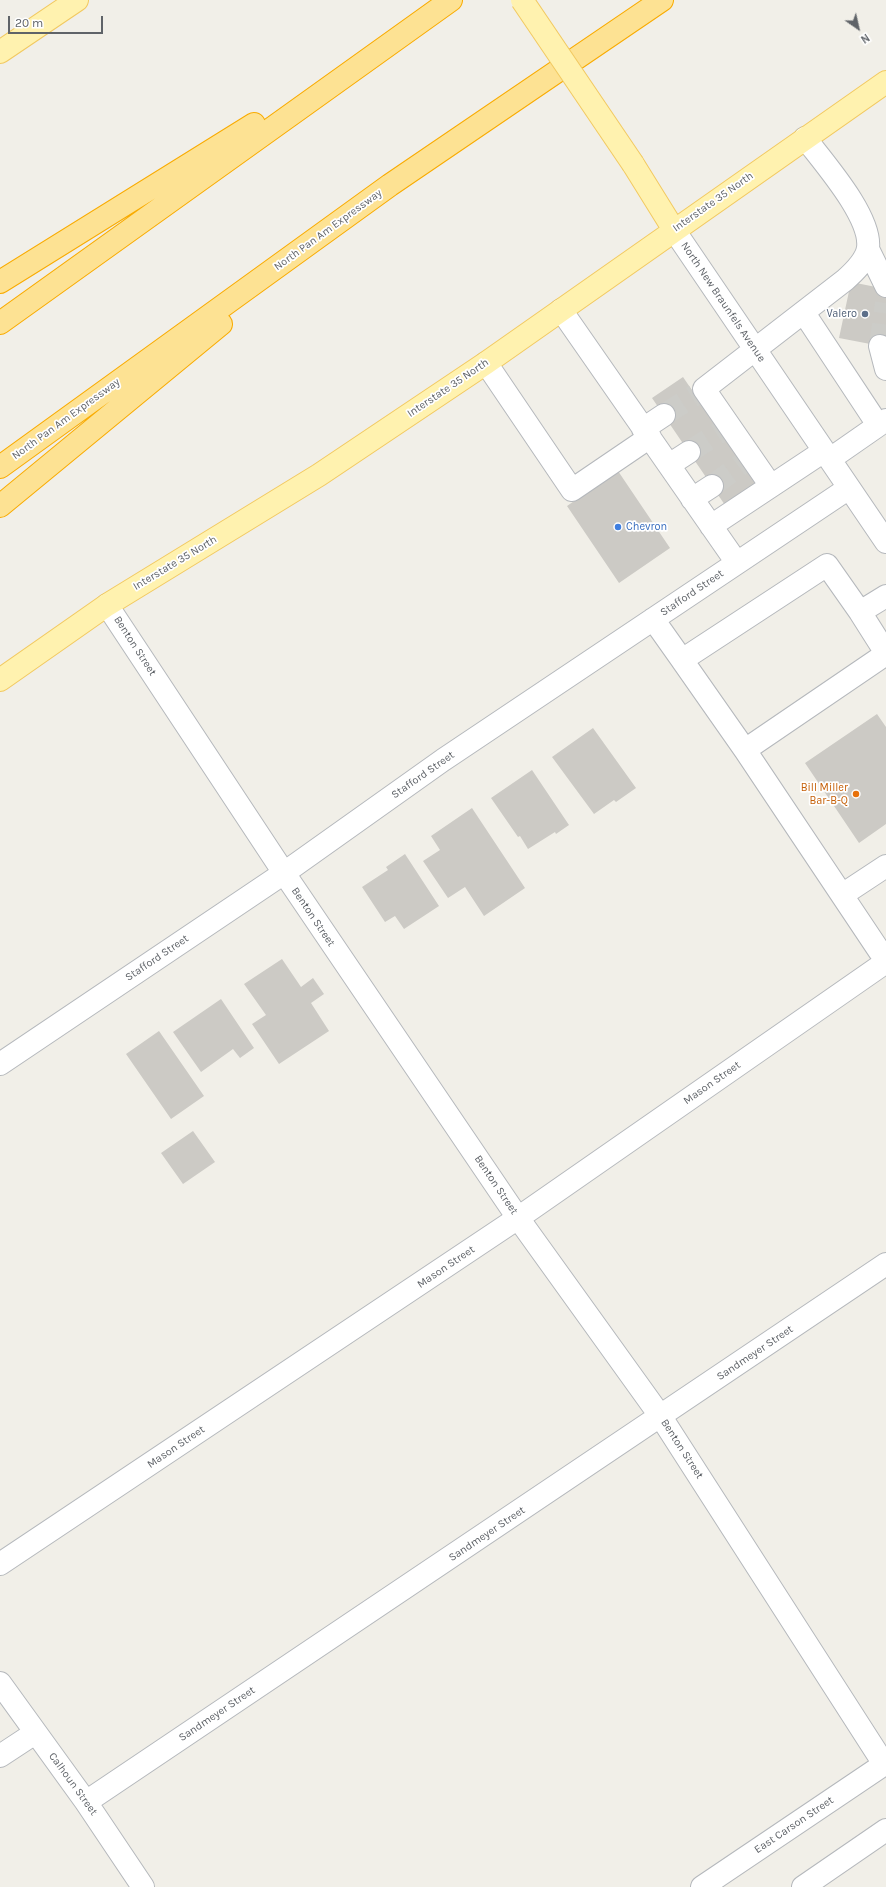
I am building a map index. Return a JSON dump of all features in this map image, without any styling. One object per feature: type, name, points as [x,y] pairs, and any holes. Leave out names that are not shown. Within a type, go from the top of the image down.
[{"type":"highway","points":[[0,323],[451,0]]},
{"type":"highway","name":"North Pan Am Expressway","points":[[0,467],[390,185],[662,0]]},
{"type":"highway","points":[[0,282],[426,17]]},
{"type":"highway","points":[[0,506],[390,185]]},
{"type":"main road","points":[[0,52],[77,0]]},
{"type":"main road","name":"North New Braunfels Avenue","points":[[522,0],[633,164],[674,230]]},
{"type":"main road","name":"Interstate 35 North","points":[[0,680],[107,604],[319,475],[486,362],[886,82]]},
{"type":"street","points":[[805,138],[857,210],[867,231],[868,249],[886,286]]},
{"type":"street","name":"North New Braunfels Avenue","points":[[674,230],[849,488],[879,517],[886,542]]},
{"type":"street","points":[[770,486],[747,461],[699,392],[756,350],[845,280],[860,266],[868,249]]},
{"type":"street","points":[[561,310],[737,563]]},
{"type":"street","points":[[711,526],[770,486],[882,423],[804,313]]},
{"type":"street","points":[[880,346],[886,369]]},
{"type":"street","points":[[486,362],[572,490],[646,433],[664,415]]},
{"type":"street","points":[[669,465],[689,452]]},
{"type":"street","points":[[692,499],[712,486]]},
{"type":"street","name":"Stafford Street","points":[[0,1064],[284,873],[444,760],[849,488]]},
{"type":"street","points":[[682,660],[827,565],[860,612],[886,654],[745,750]]},
{"type":"street","points":[[860,612],[886,596]]},
{"type":"street","name":"Benton Street","points":[[107,604],[284,873],[518,1218],[661,1417],[885,1763]]},
{"type":"street","points":[[653,619],[745,750],[886,962]]},
{"type":"street","points":[[842,895],[886,866]]},
{"type":"street","name":"Mason Street","points":[[0,1564],[518,1218],[886,962]]},
{"type":"street","name":"Sandmeyer Street","points":[[86,1802],[661,1417],[886,1264]]},
{"type":"street","name":"Calhoun Street","points":[[0,1684],[86,1802],[143,1887]]},
{"type":"street","points":[[0,1756],[35,1733]]},
{"type":"street","name":"East Carson Street","points":[[702,1887],[885,1763]]},
{"type":"street","points":[[803,1887],[886,1830]]},
{"type":"building","name":"Valero","points":[[851,282],[886,289],[886,347],[839,338]]},
{"type":"building","points":[[683,377],[758,487],[727,508],[652,398]]},
{"type":"building","name":"Chevron","points":[[618,471],[670,548],[619,583],[567,506]]},
{"type":"building","name":"Bill Miller Bar-B-Q","points":[[877,714],[886,727],[886,824],[859,843],[805,763]]},
{"type":"building","points":[[593,728],[636,788],[616,802],[614,800],[594,814],[552,757]]},
{"type":"building","points":[[532,770],[569,825],[528,849],[491,798]]},
{"type":"building","points":[[472,808],[525,888],[484,916],[465,887],[448,898],[423,861],[440,850],[431,836]]},
{"type":"building","points":[[405,854],[439,906],[404,929],[395,916],[385,922],[362,887],[388,870],[386,867]]},
{"type":"building","points":[[282,959],[301,987],[313,978],[324,994],[311,1003],[329,1031],[279,1064],[252,1024],[266,1015],[244,984]]},
{"type":"building","points":[[221,999],[254,1048],[240,1058],[233,1049],[201,1072],[173,1032]]},
{"type":"building","points":[[159,1031],[204,1096],[171,1119],[126,1054]]},
{"type":"building","points":[[193,1131],[215,1162],[183,1184],[161,1153]]},
{"type":"tunnel","points":[[880,346],[886,303]]},
{"type":"tunnel","points":[[664,415],[695,395]]},
{"type":"tunnel","points":[[689,452],[720,432]]},
{"type":"tunnel","points":[[712,486],[742,464]]},
{"type":"place","name":"Valero","points":[[865,314]]},
{"type":"place","name":"Chevron","points":[[618,527]]},
{"type":"place","name":"Bill Miller Bar-B-Q","points":[[856,794]]}]
